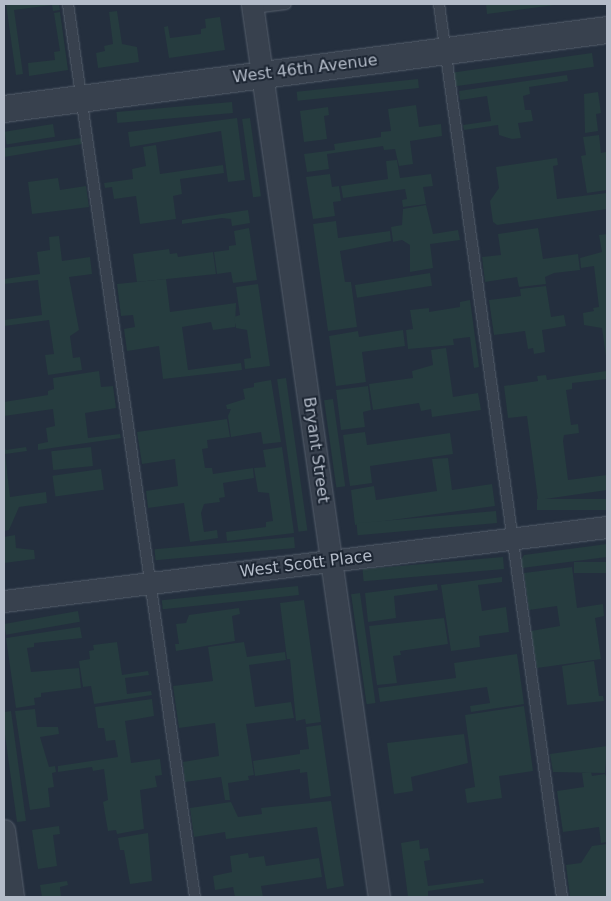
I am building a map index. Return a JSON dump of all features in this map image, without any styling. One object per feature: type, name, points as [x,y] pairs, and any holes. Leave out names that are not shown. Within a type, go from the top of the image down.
[{"type":"street","name":"Bryant Street","points":[[253,6],[379,897]]},
{"type":"street","name":"West 46th Avenue","points":[[4,109],[607,30]]},
{"type":"street","name":"West Scott Place","points":[[4,601],[607,527]]},
{"type":"street","points":[[4,830],[5,853],[13,897]]},
{"type":"lane","points":[[68,4],[194,897]]},
{"type":"lane","points":[[253,6],[286,4]]},
{"type":"lane","points":[[438,4],[562,897]]},
{"type":"green space","points":[[6,4],[59,4],[60,10],[53,11],[52,5],[14,10],[23,74],[16,75]]},
{"type":"green space","points":[[486,4],[562,4],[487,14]]},
{"type":"green space","points":[[117,11],[122,44],[137,47],[139,62],[98,68],[96,53],[105,51],[104,46],[113,44],[109,12]]},
{"type":"green space","points":[[60,12],[68,70],[29,76],[28,63],[55,60],[54,52],[60,51],[54,13]]},
{"type":"green space","points":[[220,17],[225,50],[169,58],[164,27],[168,26],[170,38],[201,34],[201,29],[206,28],[205,19]]},
{"type":"green space","points":[[592,53],[594,67],[455,86],[453,72]]},
{"type":"green space","points":[[567,75],[568,81],[529,87],[530,94],[523,96],[525,110],[531,110],[533,121],[518,123],[521,138],[512,139],[499,135],[498,125],[464,130],[463,125],[491,121],[487,96],[460,100],[459,91]]},
{"type":"green space","points":[[418,79],[419,88],[298,101],[297,92]]},
{"type":"green space","points":[[598,92],[601,113],[596,114],[598,131],[585,133],[584,94]]},
{"type":"green space","points":[[232,102],[233,113],[117,123],[116,112]]},
{"type":"green space","points":[[416,105],[419,127],[441,124],[442,136],[410,141],[413,164],[399,166],[395,149],[384,150],[383,146],[327,154],[329,169],[307,172],[304,154],[335,150],[334,144],[381,137],[381,132],[391,131],[388,109]]},
{"type":"green space","points":[[328,107],[329,115],[324,116],[327,139],[304,142],[300,111]]},
{"type":"green space","points":[[237,118],[245,180],[228,182],[221,131],[130,147],[128,132]]},
{"type":"green space","points":[[250,118],[261,196],[253,197],[242,119]]},
{"type":"green space","points":[[53,124],[55,137],[7,145],[5,132]]},
{"type":"green space","points":[[599,135],[601,153],[606,152],[607,190],[587,193],[581,156],[586,155],[583,137]]},
{"type":"green space","points":[[81,138],[82,144],[4,157],[4,148]]},
{"type":"green space","points":[[156,145],[160,174],[223,165],[224,173],[180,179],[182,194],[173,196],[176,219],[140,224],[136,196],[114,199],[112,187],[105,188],[104,183],[133,179],[132,169],[146,166],[143,147]]},
{"type":"green space","points":[[557,158],[558,165],[553,166],[557,199],[607,193],[607,209],[497,225],[493,222],[490,201],[499,188],[496,167]]},
{"type":"green space","points":[[397,160],[400,178],[431,174],[433,186],[423,187],[426,204],[403,207],[402,200],[407,199],[405,189],[343,198],[341,186],[388,179],[386,161]]},
{"type":"green space","points":[[330,174],[332,187],[339,186],[341,201],[333,202],[335,216],[313,219],[306,177]]},
{"type":"green space","points":[[58,178],[60,190],[86,186],[89,207],[32,214],[28,182]]},
{"type":"green space","points":[[426,205],[433,234],[458,230],[460,240],[430,244],[433,268],[410,272],[410,245],[402,240],[393,242],[391,227],[402,225],[403,209]]},
{"type":"green space","points":[[248,210],[250,223],[232,226],[231,219],[222,218],[182,224],[182,220]]},
{"type":"green space","points":[[336,221],[338,238],[390,231],[391,241],[340,251],[345,282],[351,282],[357,327],[328,331],[313,224]]},
{"type":"green space","points":[[249,228],[257,280],[233,283],[231,272],[217,274],[214,252],[229,250],[229,246],[236,245],[234,231]]},
{"type":"green space","points":[[538,228],[543,259],[578,254],[580,270],[554,273],[545,277],[546,284],[519,287],[517,277],[485,282],[482,257],[501,255],[498,234]]},
{"type":"green space","points":[[607,234],[607,363],[602,328],[584,325],[583,313],[594,311],[593,308],[599,307],[594,266],[581,268],[580,258],[602,252],[599,235]]},
{"type":"green space","points":[[59,236],[62,261],[90,257],[92,274],[69,277],[79,330],[70,336],[73,358],[80,357],[82,370],[48,375],[45,355],[54,354],[49,320],[4,326],[4,320],[42,315],[38,280],[4,284],[4,279],[40,274],[37,252],[50,250],[49,237]]},
{"type":"green space","points":[[169,249],[170,254],[177,253],[178,257],[213,252],[216,274],[137,282],[133,254]]},
{"type":"green space","points":[[430,273],[432,286],[357,298],[355,285]]},
{"type":"green space","points":[[166,279],[170,312],[236,303],[235,327],[213,330],[211,322],[182,327],[188,370],[241,363],[242,370],[163,379],[159,346],[127,351],[124,329],[135,327],[133,315],[121,316],[117,284]]},
{"type":"green space","points":[[258,284],[270,366],[245,369],[244,359],[251,358],[247,330],[236,328],[234,317],[240,315],[236,287]]},
{"type":"green space","points":[[546,286],[551,317],[564,315],[566,326],[542,330],[545,352],[534,354],[533,348],[528,349],[525,331],[494,335],[489,300],[521,296],[520,289]]},
{"type":"green space","points":[[470,300],[479,367],[474,368],[470,337],[453,339],[454,345],[408,349],[406,330],[413,329],[410,310],[429,308],[429,312],[460,307],[460,302]]},
{"type":"green space","points":[[403,330],[405,346],[362,352],[366,382],[336,386],[329,336],[358,331],[359,337]]},
{"type":"green space","points":[[446,348],[453,397],[478,393],[481,410],[432,417],[431,409],[421,411],[419,403],[373,410],[369,384],[413,378],[412,371],[433,365],[431,350]]},
{"type":"green space","points":[[99,371],[101,387],[113,386],[116,408],[85,413],[88,438],[120,434],[121,438],[38,450],[38,444],[48,442],[46,428],[55,426],[53,409],[4,416],[4,402],[48,395],[48,391],[54,389],[53,378]]},
{"type":"green space","points":[[606,371],[607,379],[572,383],[572,389],[566,390],[571,425],[578,424],[579,433],[564,435],[563,441],[568,480],[607,475],[607,490],[538,500],[527,416],[508,418],[504,386],[538,381],[537,376],[546,375],[547,380]]},
{"type":"green space","points":[[286,378],[307,531],[299,532],[277,379]]},
{"type":"green space","points":[[271,380],[281,442],[263,444],[261,432],[231,437],[228,416],[231,409],[227,409],[226,405],[245,399],[243,389],[254,387],[254,383]]},
{"type":"green space","points":[[368,386],[371,410],[363,412],[365,427],[341,430],[336,390]]},
{"type":"green space","points":[[333,399],[345,486],[336,487],[324,400]]},
{"type":"green space","points":[[227,419],[230,437],[207,440],[208,448],[202,449],[205,468],[212,468],[213,474],[253,468],[254,478],[223,483],[225,497],[219,498],[220,502],[204,504],[201,513],[204,532],[217,530],[218,538],[190,542],[184,503],[148,508],[146,491],[178,486],[175,459],[142,464],[137,432]]},
{"type":"green space","points":[[365,432],[367,445],[450,433],[453,454],[370,466],[372,483],[350,486],[343,435]]},
{"type":"green space","points":[[4,446],[6,450],[26,447],[27,451],[5,454],[10,497],[46,492],[47,503],[19,507],[9,530],[4,531]]},
{"type":"green space","points":[[91,447],[93,466],[53,470],[51,451]]},
{"type":"green space","points":[[282,447],[294,533],[227,541],[226,532],[266,527],[266,522],[273,521],[269,493],[258,492],[254,468],[266,467],[263,450]]},
{"type":"green space","points":[[448,458],[452,490],[492,484],[495,506],[355,525],[351,490],[374,486],[376,500],[437,491],[432,459]]},
{"type":"green space","points":[[101,469],[104,490],[55,497],[52,476]]},
{"type":"green space","points":[[537,499],[607,499],[607,510],[537,510]]},
{"type":"green space","points":[[496,511],[497,523],[358,535],[357,523]]},
{"type":"green space","points":[[15,535],[16,548],[34,550],[35,559],[4,563],[4,537]]},
{"type":"green space","points":[[294,537],[295,548],[155,560],[155,549]]},
{"type":"green space","points":[[607,544],[607,557],[522,568],[521,560],[524,555]]},
{"type":"green space","points":[[503,557],[504,569],[364,581],[363,569]]},
{"type":"green space","points":[[574,562],[607,562],[607,573],[574,573]]},
{"type":"green space","points":[[572,567],[577,608],[603,604],[604,616],[595,618],[601,659],[537,668],[531,631],[560,626],[557,606],[529,610],[524,573]]},
{"type":"green space","points":[[502,577],[502,582],[478,585],[482,611],[506,607],[509,632],[479,636],[480,647],[451,651],[441,585]]},
{"type":"green space","points":[[437,584],[438,590],[394,596],[396,618],[368,622],[365,593]]},
{"type":"green space","points":[[298,586],[299,595],[163,609],[162,600]]},
{"type":"green space","points":[[360,593],[375,703],[367,704],[351,594]]},
{"type":"green space","points":[[304,600],[321,722],[306,724],[305,719],[296,721],[290,659],[287,659],[280,603]]},
{"type":"green space","points":[[239,608],[240,614],[232,616],[235,641],[176,651],[175,644],[179,644],[176,624],[186,623],[189,615]]},
{"type":"green space","points":[[78,611],[80,622],[6,635],[4,624]]},
{"type":"green space","points":[[444,618],[448,644],[400,651],[401,655],[393,656],[397,683],[377,685],[369,626]]},
{"type":"green space","points":[[80,627],[82,638],[34,643],[34,647],[27,648],[31,672],[79,668],[81,688],[41,693],[41,697],[34,698],[35,705],[16,708],[6,638]]},
{"type":"green space","points":[[117,642],[122,675],[148,671],[149,675],[125,678],[127,694],[151,691],[152,695],[94,704],[91,686],[83,687],[79,661],[90,659],[89,651],[94,650],[93,645]]},
{"type":"green space","points":[[244,642],[247,657],[285,652],[286,660],[249,665],[255,707],[291,702],[294,718],[246,724],[254,775],[248,776],[249,780],[228,783],[230,800],[225,800],[221,777],[185,782],[183,762],[219,756],[215,723],[179,728],[173,686],[213,681],[208,647]]},
{"type":"green space","points":[[517,654],[524,704],[471,712],[470,706],[490,703],[487,687],[380,702],[378,688],[456,678],[454,663]]},
{"type":"green space","points":[[594,661],[599,696],[603,696],[604,701],[567,705],[562,666]]},
{"type":"green space","points":[[152,699],[154,716],[125,721],[131,763],[160,759],[162,775],[155,776],[157,787],[140,790],[144,829],[117,834],[116,830],[108,831],[103,802],[108,800],[104,769],[93,771],[92,767],[58,772],[58,766],[118,757],[115,740],[106,741],[104,728],[98,728],[95,707]]},
{"type":"green space","points":[[524,706],[533,771],[499,776],[502,798],[467,803],[465,789],[475,787],[465,715]]},
{"type":"green space","points":[[35,709],[37,727],[58,727],[59,734],[40,737],[49,767],[55,766],[56,772],[52,773],[54,787],[48,788],[50,807],[30,810],[15,711]]},
{"type":"green space","points":[[11,711],[26,821],[17,822],[4,728],[5,712]]},
{"type":"green space","points":[[321,725],[331,796],[310,799],[307,772],[300,773],[300,769],[255,776],[253,761],[300,754],[300,750],[309,749],[306,727]]},
{"type":"green space","points":[[464,734],[468,763],[411,777],[413,791],[394,794],[387,743]]},
{"type":"green space","points":[[607,746],[605,773],[553,772],[550,754]]},
{"type":"green space","points":[[591,772],[592,776],[605,774],[607,779],[607,842],[601,843],[599,827],[563,832],[557,791],[584,787],[582,773]]},
{"type":"green space","points":[[331,801],[344,886],[327,889],[317,827],[226,839],[225,832],[194,837],[190,808],[231,802],[238,817],[262,814],[261,808]]},
{"type":"green space","points":[[59,826],[60,834],[53,835],[57,866],[38,869],[32,830]]},
{"type":"green space","points":[[148,833],[152,881],[130,884],[124,850],[120,850],[118,838]]},
{"type":"green space","points":[[419,840],[420,849],[428,848],[430,860],[424,861],[428,886],[483,879],[484,883],[428,891],[428,897],[408,897],[401,843]]},
{"type":"green space","points":[[607,844],[607,897],[570,897],[566,865],[581,863],[592,846]]},
{"type":"green space","points":[[248,853],[249,858],[264,856],[266,866],[319,858],[322,877],[261,886],[263,897],[235,897],[233,887],[215,890],[213,876],[232,872],[230,856]]},
{"type":"green space","points":[[67,881],[68,885],[60,887],[61,897],[42,897],[40,885]]}]
